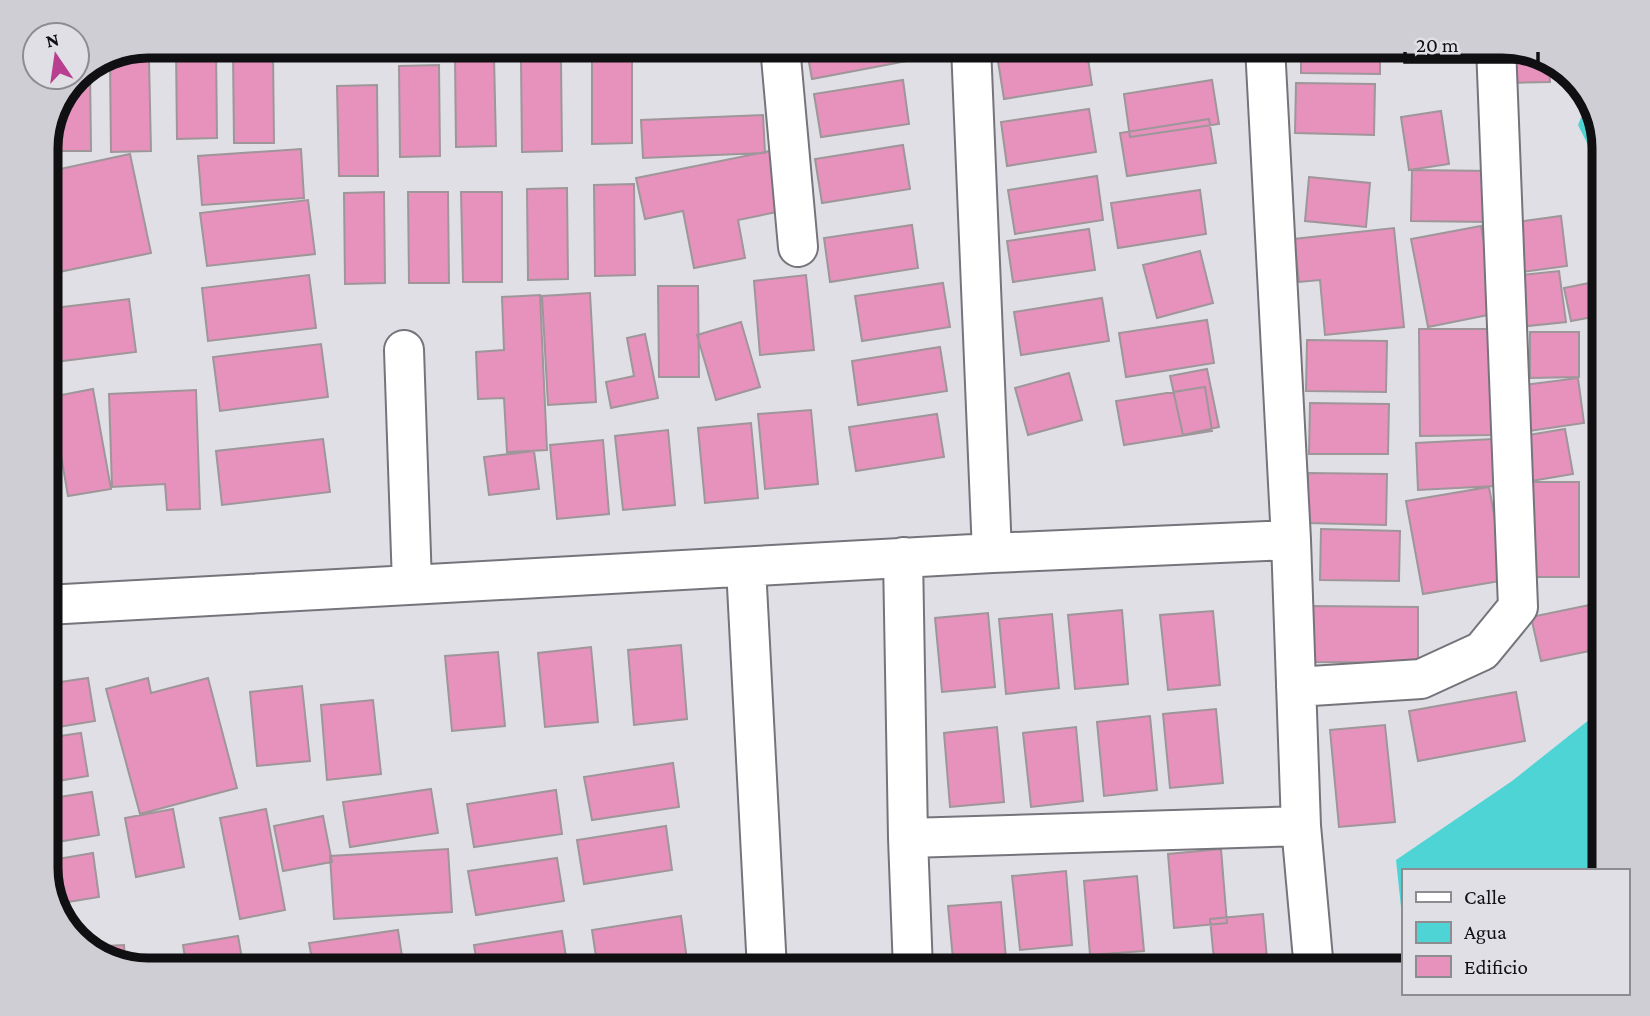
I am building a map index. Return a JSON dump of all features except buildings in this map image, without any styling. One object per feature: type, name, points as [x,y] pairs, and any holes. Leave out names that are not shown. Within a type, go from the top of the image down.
[{"type":"street","points":[[781,58],[798,247]]},
{"type":"street","points":[[971,58],[992,553]]},
{"type":"street","points":[[1266,58],[1291,540],[1301,826],[1313,958]]},
{"type":"street","points":[[1296,687],[1421,679],[1482,651],[1518,607],[1496,58]]},
{"type":"street","points":[[404,350],[412,584]]},
{"type":"street","points":[[58,604],[903,557],[1291,540]]},
{"type":"street","points":[[903,557],[913,958]]},
{"type":"street","points":[[746,567],[766,958]]},
{"type":"street","points":[[908,838],[1301,826]]},
{"type":"water","points":[[1584,111],[1591,130],[1592,153],[1578,125]]},
{"type":"water","points":[[1592,718],[1592,869],[1402,869],[1402,917],[1396,860],[1512,781]]}]
